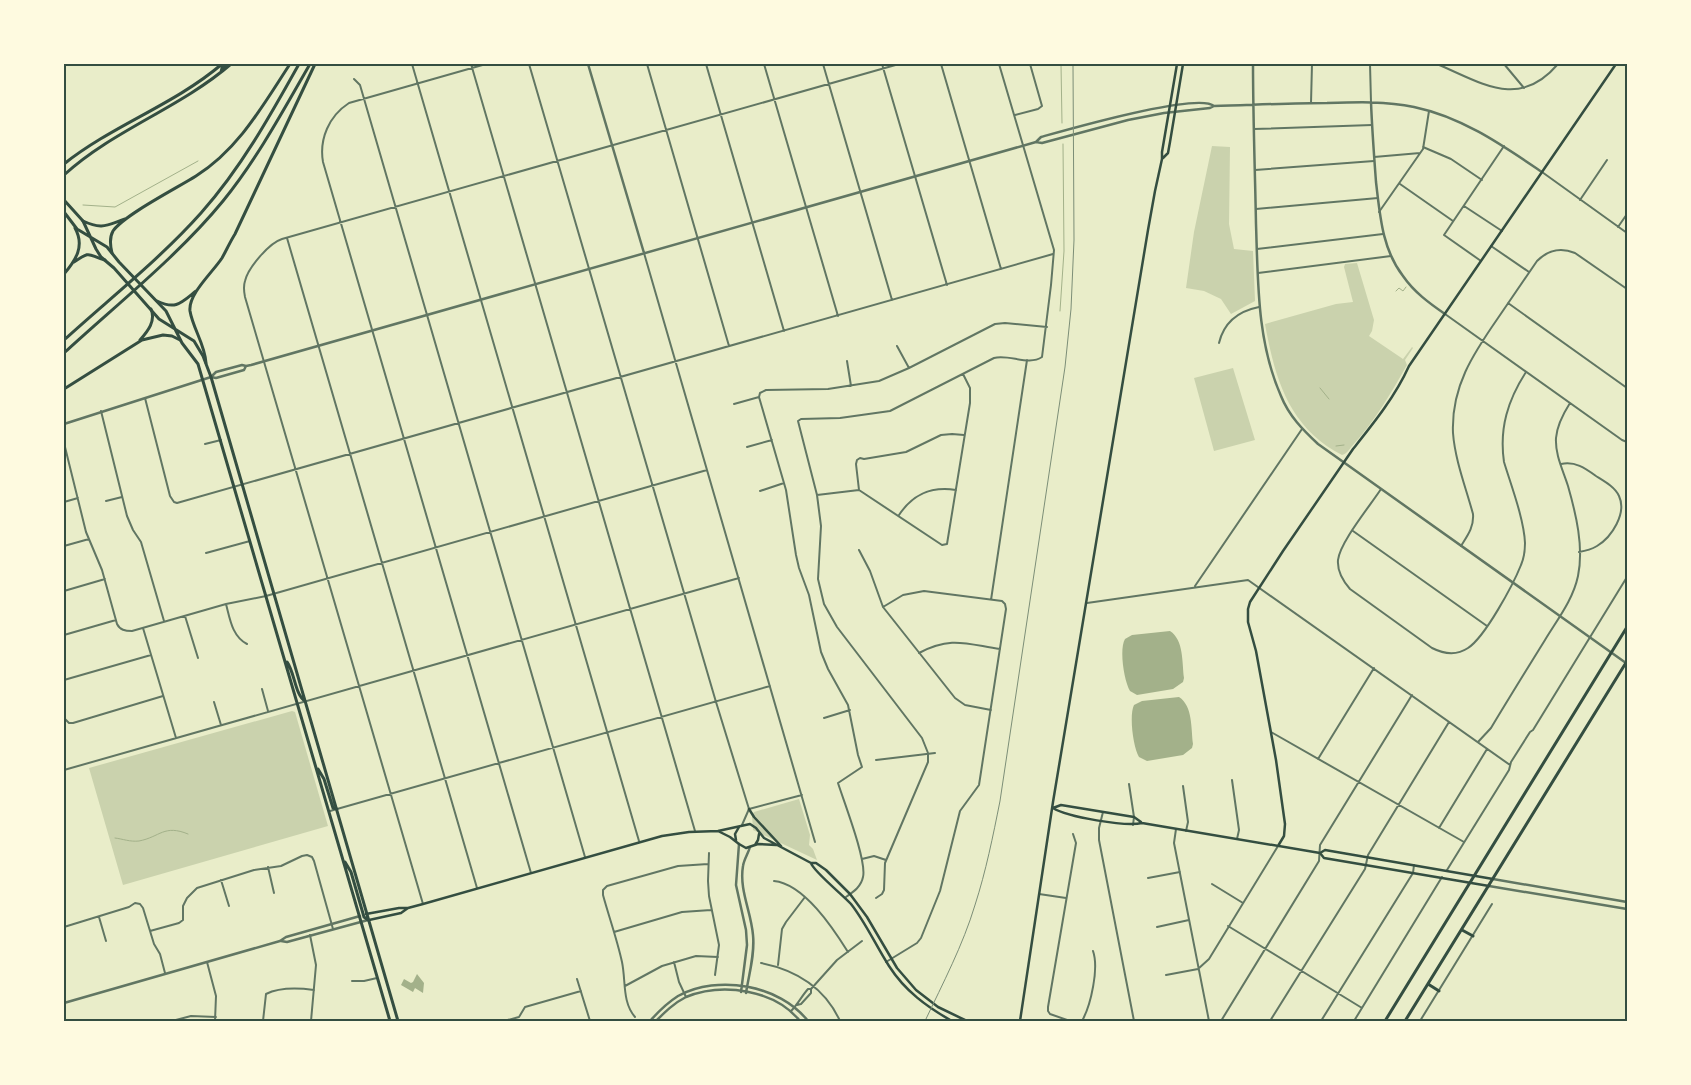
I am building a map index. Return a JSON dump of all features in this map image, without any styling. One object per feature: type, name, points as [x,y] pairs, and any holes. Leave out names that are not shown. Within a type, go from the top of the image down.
[{"type":"main road","points":[[64,164],[93,143],[180,94],[222,64]]},
{"type":"main road","points":[[64,175],[89,155],[182,99],[221,73],[229,64]]},
{"type":"main road","points":[[83,221],[102,227],[112,224],[130,216],[204,171],[225,154],[244,132],[290,64]]},
{"type":"main road","points":[[64,340],[158,256],[201,213],[232,174],[252,144],[299,64]]},
{"type":"main road","points":[[64,353],[175,252],[211,216],[244,174],[310,64]]},
{"type":"main road","points":[[206,363],[205,352],[190,312],[191,301],[222,258],[235,234],[315,64]]},
{"type":"main road","points":[[1020,1021],[1053,808],[1177,64]]},
{"type":"main road","points":[[1162,160],[1168,153],[1183,64]]},
{"type":"main road","points":[[1278,846],[1284,836],[1285,824],[1271,732],[1256,651],[1248,622],[1250,602],[1259,586],[1344,462],[1375,421],[1409,366],[1616,64]]},
{"type":"main road","points":[[180,94],[182,99]]},
{"type":"main road","points":[[128,123],[132,129]]},
{"type":"main road","points":[[64,200],[83,221],[96,250],[146,302],[161,321],[194,341],[206,363],[337,809],[364,915],[361,921],[390,1021]]},
{"type":"main road","points":[[64,212],[78,233],[80,244],[73,263],[64,274]]},
{"type":"main road","points":[[112,253],[110,244],[112,233],[130,216]]},
{"type":"main road","points":[[75,228],[104,244],[169,314],[180,340]]},
{"type":"main road","points":[[73,263],[88,254],[105,260]]},
{"type":"main road","points":[[157,301],[167,305],[177,305],[199,288]]},
{"type":"main road","points":[[137,342],[147,332],[153,320],[151,309]]},
{"type":"main road","points":[[64,389],[137,342],[150,337],[174,336],[180,340],[197,361],[344,859],[349,867],[365,918],[369,920],[398,1021]]},
{"type":"main road","points":[[1385,1021],[1627,627]]},
{"type":"main road","points":[[285,660],[291,668],[300,697],[305,701]]},
{"type":"main road","points":[[1405,1021],[1627,662]]},
{"type":"main road","points":[[317,769],[324,780],[333,808],[337,809]]},
{"type":"main road","points":[[1053,808],[1061,805],[1134,818],[1142,823],[1186,831],[1320,853],[1325,850],[1493,879]]},
{"type":"main road","points":[[1053,808],[1060,813],[1101,820],[1133,825],[1142,823]]},
{"type":"main road","points":[[749,809],[782,848]]},
{"type":"main road","points":[[364,915],[408,908],[672,834],[718,831],[750,824],[761,835],[773,841],[776,845]]},
{"type":"main road","points":[[738,843],[735,834],[741,826]]},
{"type":"main road","points":[[718,831],[746,848],[763,844],[776,845],[811,863],[816,863],[826,870],[850,894],[867,917],[902,975],[920,994],[938,1007],[967,1021]]},
{"type":"main road","points":[[752,847],[758,840],[758,832]]},
{"type":"main road","points":[[1320,853],[1324,858],[1489,886]]},
{"type":"main road","points":[[811,863],[812,868],[845,898],[858,915],[898,979],[916,998],[952,1021]]},
{"type":"main road","points":[[369,920],[400,913],[408,908]]},
{"type":"main road","points":[[1462,930],[1472,936]]},
{"type":"main road","points":[[1428,984],[1439,991]]},
{"type":"street","points":[[412,64],[640,842]]},
{"type":"street","points":[[471,64],[695,831]]},
{"type":"street","points":[[486,64],[364,99],[344,107],[328,125],[322,141],[322,157],[531,873]]},
{"type":"street","points":[[530,64],[684,594],[749,809],[741,826]]},
{"type":"street","points":[[588,64],[815,842]]},
{"type":"street","points":[[647,64],[729,346]]},
{"type":"street","points":[[706,64],[784,331]]},
{"type":"street","points":[[764,64],[838,316]]},
{"type":"street","points":[[823,64],[892,300]]},
{"type":"street","points":[[882,64],[946,284]]},
{"type":"street","points":[[422,904],[245,297],[244,282],[250,270],[268,248],[286,237],[898,64]]},
{"type":"street","points":[[941,64],[1001,269]]},
{"type":"street","points":[[876,898],[884,890],[884,867],[886,860],[925,771],[928,753],[922,738],[826,610],[818,579],[820,526],[817,495],[798,421],[801,419],[840,418],[890,410],[998,357],[1035,360],[1042,357],[1054,254],[999,64]]},
{"type":"street","points":[[1015,116],[1042,106],[1030,64]]},
{"type":"street","points":[[1253,64],[1253,130],[1259,307],[1268,359],[1274,380],[1285,406],[1302,430],[1318,444],[1590,638],[1627,662]]},
{"type":"street","points":[[1312,64],[1312,103]]},
{"type":"street","points":[[1370,64],[1374,161],[1379,212],[1383,234],[1391,256],[1402,276],[1425,300],[1570,404],[1627,442]]},
{"type":"street","points":[[1437,64],[1502,90],[1524,88],[1533,85],[1548,76],[1558,64]]},
{"type":"street","points":[[1504,64],[1524,88]]},
{"type":"street","points":[[354,79],[360,85],[585,858]]},
{"type":"street","points":[[64,424],[203,379],[216,378],[244,370],[246,366],[481,299],[1023,145],[1036,142],[1042,143],[1116,122],[1176,108],[1210,108],[1214,106],[1253,104],[1371,102],[1415,107],[1466,125],[1504,146],[1627,233]]},
{"type":"street","points":[[1036,142],[1041,137],[1102,120],[1209,103],[1214,106]]},
{"type":"street","points":[[1379,212],[1423,147],[1429,111]]},
{"type":"street","points":[[1253,130],[1372,125]]},
{"type":"street","points":[[1481,261],[1444,235],[1504,146]]},
{"type":"street","points":[[1423,147],[1451,158],[1482,180]]},
{"type":"street","points":[[1374,157],[1420,153]]},
{"type":"street","points":[[1580,200],[1607,160]]},
{"type":"street","points":[[1255,170],[1374,161]]},
{"type":"street","points":[[1399,184],[1453,221]]},
{"type":"street","points":[[1256,209],[1378,198]]},
{"type":"street","points":[[1464,206],[1502,231]]},
{"type":"street","points":[[1618,227],[1627,214]]},
{"type":"street","points":[[1257,249],[1383,234]]},
{"type":"street","points":[[286,237],[477,888]]},
{"type":"street","points":[[1491,246],[1529,272]]},
{"type":"street","points":[[1461,546],[1471,531],[1474,522],[1455,449],[1453,417],[1463,374],[1482,341],[1537,261],[1546,253],[1566,250],[1575,253],[1627,289]]},
{"type":"street","points":[[145,398],[170,496],[174,502],[180,502],[1054,254]]},
{"type":"street","points":[[1258,273],[1391,256]]},
{"type":"street","points":[[1508,303],[1627,388]]},
{"type":"street","points":[[1218,344],[1222,332],[1232,319],[1240,313],[1259,307]]},
{"type":"street","points":[[734,404],[759,397],[760,393],[766,390],[828,389],[879,381],[909,368],[995,324],[1005,323],[1047,327]]},
{"type":"street","points":[[898,346],[909,368]]},
{"type":"street","points":[[991,600],[1027,360]]},
{"type":"street","points":[[847,361],[851,386]]},
{"type":"street","points":[[1382,489],[1340,552],[1338,568],[1342,578],[1350,589],[1432,648],[1446,653],[1454,653],[1469,647],[1487,626],[1521,566],[1525,544],[1524,531],[1502,450],[1503,426],[1512,397],[1526,372]]},
{"type":"street","points":[[817,495],[859,490],[944,545],[948,540],[971,394],[964,374]]},
{"type":"street","points":[[759,397],[784,483],[796,555],[811,600],[821,652],[828,669],[845,696],[850,710],[862,767],[838,783],[844,796],[864,871],[861,883],[845,898]]},
{"type":"street","points":[[1478,742],[1491,728],[1560,616],[1571,597],[1578,577],[1579,552],[1574,514],[1557,453],[1556,437],[1561,419],[1570,404]]},
{"type":"street","points":[[101,411],[130,524],[140,542],[164,622]]},
{"type":"street","points":[[1194,587],[1302,430]]},
{"type":"street","points":[[859,490],[856,464],[860,458],[864,459],[906,452],[941,435],[965,435]]},
{"type":"street","points":[[205,444],[221,440]]},
{"type":"street","points":[[747,447],[772,440]]},
{"type":"street","points":[[64,443],[89,539],[104,579],[116,620],[122,630],[132,631],[226,604],[266,596],[707,470]]},
{"type":"street","points":[[1561,464],[1578,464],[1585,468],[1613,488],[1619,495],[1621,504],[1618,520],[1608,537],[1597,546],[1579,552]]},
{"type":"street","points":[[760,491],[784,483]]},
{"type":"street","points":[[898,515],[908,503],[926,492],[939,488],[956,490]]},
{"type":"street","points":[[106,501],[122,497]]},
{"type":"street","points":[[64,502],[78,498]]},
{"type":"street","points":[[1353,531],[1487,626]]},
{"type":"street","points":[[64,546],[89,539]]},
{"type":"street","points":[[206,553],[250,541]]},
{"type":"street","points":[[859,550],[862,552],[883,607],[955,698],[965,705],[991,710]]},
{"type":"street","points":[[1447,870],[1530,732],[1627,577]]},
{"type":"street","points":[[64,770],[739,578]]},
{"type":"street","points":[[64,591],[104,579]]},
{"type":"street","points":[[1087,603],[1245,579],[1251,581],[1510,766]]},
{"type":"street","points":[[883,607],[903,595],[924,591],[1002,601],[1005,604],[980,785],[960,810],[942,883],[922,938],[886,962]]},
{"type":"street","points":[[226,604],[234,632],[240,641],[247,644]]},
{"type":"street","points":[[185,616],[198,658]]},
{"type":"street","points":[[64,635],[116,620]]},
{"type":"street","points":[[143,628],[176,738]]},
{"type":"street","points":[[919,653],[933,645],[954,642],[1000,649]]},
{"type":"street","points":[[64,680],[151,655]]},
{"type":"street","points":[[1318,759],[1374,668]]},
{"type":"street","points":[[330,811],[770,686]]},
{"type":"street","points":[[262,689],[268,712]]},
{"type":"street","points":[[1221,1021],[1319,862],[1320,845],[1412,695]]},
{"type":"street","points":[[64,710],[65,719],[68,723],[163,696]]},
{"type":"street","points":[[214,702],[221,725]]},
{"type":"street","points":[[824,718],[850,710]]},
{"type":"street","points":[[1270,1021],[1365,869],[1367,857],[1449,722]]},
{"type":"street","points":[[1271,732],[1464,842]]},
{"type":"street","points":[[1439,828],[1487,749]]},
{"type":"street","points":[[876,760],[935,753]]},
{"type":"street","points":[[1232,780],[1239,830],[1237,839]]},
{"type":"street","points":[[1129,784],[1134,818],[1133,825]]},
{"type":"street","points":[[1182,786],[1188,822],[1186,831]]},
{"type":"street","points":[[749,809],[802,795]]},
{"type":"street","points":[[1102,812],[1099,840],[1134,1021]]},
{"type":"street","points":[[1176,829],[1174,843],[1209,1021]]},
{"type":"street","points":[[1070,1021],[1048,1011],[1076,843],[1072,834]]},
{"type":"street","points":[[738,843],[736,885],[746,930],[747,945],[741,992]]},
{"type":"street","points":[[1166,975],[1198,969],[1209,959],[1278,846]]},
{"type":"street","points":[[746,993],[754,942],[742,879],[744,861],[752,847]]},
{"type":"street","points":[[709,853],[708,881],[711,910],[718,936],[718,957],[715,975]]},
{"type":"street","points":[[150,931],[179,923],[183,920],[183,906],[187,898],[192,892],[204,885],[268,867],[281,866],[307,855],[312,856],[333,928]]},
{"type":"street","points":[[861,859],[874,856],[886,860]]},
{"type":"street","points":[[635,1018],[630,1012],[625,995],[622,962],[602,895],[603,890],[607,886],[678,866],[708,864]]},
{"type":"street","points":[[1321,1021],[1413,873],[1414,865]]},
{"type":"street","points":[[268,867],[274,893]]},
{"type":"street","points":[[1148,878],[1180,872]]},
{"type":"street","points":[[1354,1021],[1442,877]]},
{"type":"street","points":[[1493,879],[1627,902]]},
{"type":"street","points":[[221,880],[229,906]]},
{"type":"street","points":[[774,881],[781,882],[805,897],[824,917],[848,952]]},
{"type":"street","points":[[1212,884],[1243,903]]},
{"type":"street","points":[[1489,886],[1627,909]]},
{"type":"street","points":[[1039,894],[1067,898]]},
{"type":"street","points":[[1587,902],[1589,895]]},
{"type":"street","points":[[778,966],[782,929],[805,897]]},
{"type":"street","points":[[64,928],[129,907],[135,903],[140,904],[166,974]]},
{"type":"street","points":[[1420,1021],[1492,904]]},
{"type":"street","points":[[613,932],[682,912],[711,910]]},
{"type":"street","points":[[64,1003],[364,915]]},
{"type":"street","points":[[99,917],[106,941]]},
{"type":"street","points":[[280,941],[287,942],[333,928],[369,920]]},
{"type":"street","points":[[1157,926],[1189,920]]},
{"type":"street","points":[[1228,926],[1362,1008]]},
{"type":"street","points":[[310,935],[316,959],[311,1021]]},
{"type":"street","points":[[791,1011],[811,993],[814,986],[832,965],[862,941]]},
{"type":"street","points":[[1082,1021],[1089,1004],[1096,960],[1093,950]]},
{"type":"street","points":[[625,986],[648,972],[674,962],[696,956],[718,957]]},
{"type":"street","points":[[206,962],[216,996],[216,1021]]},
{"type":"street","points":[[674,962],[686,998]]},
{"type":"street","points":[[761,962],[778,966],[800,976],[814,986],[828,1001],[840,1021]]},
{"type":"street","points":[[352,981],[377,978]]},
{"type":"street","points":[[577,979],[590,1021]]},
{"type":"street","points":[[650,1021],[668,1003],[684,993],[704,986],[716,985],[742,987],[770,993],[796,1006],[808,1021]]},
{"type":"street","points":[[263,1021],[266,994],[271,991],[293,988],[314,990]]},
{"type":"street","points":[[656,1021],[671,1007],[686,998],[716,991],[741,992],[767,997],[783,1005],[800,1021]]},
{"type":"street","points":[[520,1021],[519,1017],[524,1007],[581,992]]},
{"type":"street","points":[[172,1021],[191,1016],[216,1017]]},
{"type":"street","points":[[504,1021],[519,1017]]},
{"type":"shaded area","points":[[1212,146],[1230,147],[1229,224],[1234,249],[1253,251],[1255,301],[1231,314],[1221,299],[1204,291],[1186,288],[1194,232]]},
{"type":"shaded area","points":[[1357,263],[1374,320],[1369,336],[1403,359],[1413,348],[1405,360],[1407,365],[1382,406],[1361,436],[1342,455],[1324,444],[1309,431],[1287,400],[1274,364],[1265,324],[1336,304],[1353,302],[1344,267],[1345,264]]},
{"type":"shaded area","points":[[1233,368],[1255,440],[1214,451],[1194,378]]},
{"type":"shaded area","points":[[1170,631],[1175,635],[1180,646],[1183,682],[1173,689],[1137,695],[1130,691],[1123,665],[1122,650],[1125,639],[1132,635]]},
{"type":"shaded area","points":[[1179,697],[1184,701],[1189,712],[1192,748],[1183,755],[1147,761],[1139,757],[1132,731],[1134,705],[1142,701]]},
{"type":"shaded area","points":[[292,711],[295,712],[328,826],[123,885],[89,768]]},
{"type":"shaded area","points":[[799,799],[810,835],[809,845],[813,849],[817,860],[753,830],[752,815],[754,812]]},
{"type":"shaded area","points":[[417,974],[424,983],[423,993],[415,988],[413,992],[401,985],[404,979],[411,983],[413,982]]},
{"type":"waterway","points":[[1061,64],[1062,123]]},
{"type":"waterway","points":[[1060,311],[1064,251],[1063,144]]},
{"type":"waterway","points":[[83,205],[115,207],[198,161]]},
{"type":"waterway","points":[[1396,291],[1399,288],[1403,291],[1406,287]]},
{"type":"waterway","points":[[1320,388],[1329,399]]},
{"type":"waterway","points":[[1336,446],[1344,445]]},
{"type":"waterway","points":[[115,838],[139,841],[173,830],[188,834]]},
{"type":"railway","points":[[925,1021],[965,935],[986,866],[1000,801],[1065,367],[1071,309],[1074,240],[1073,64]]}]
